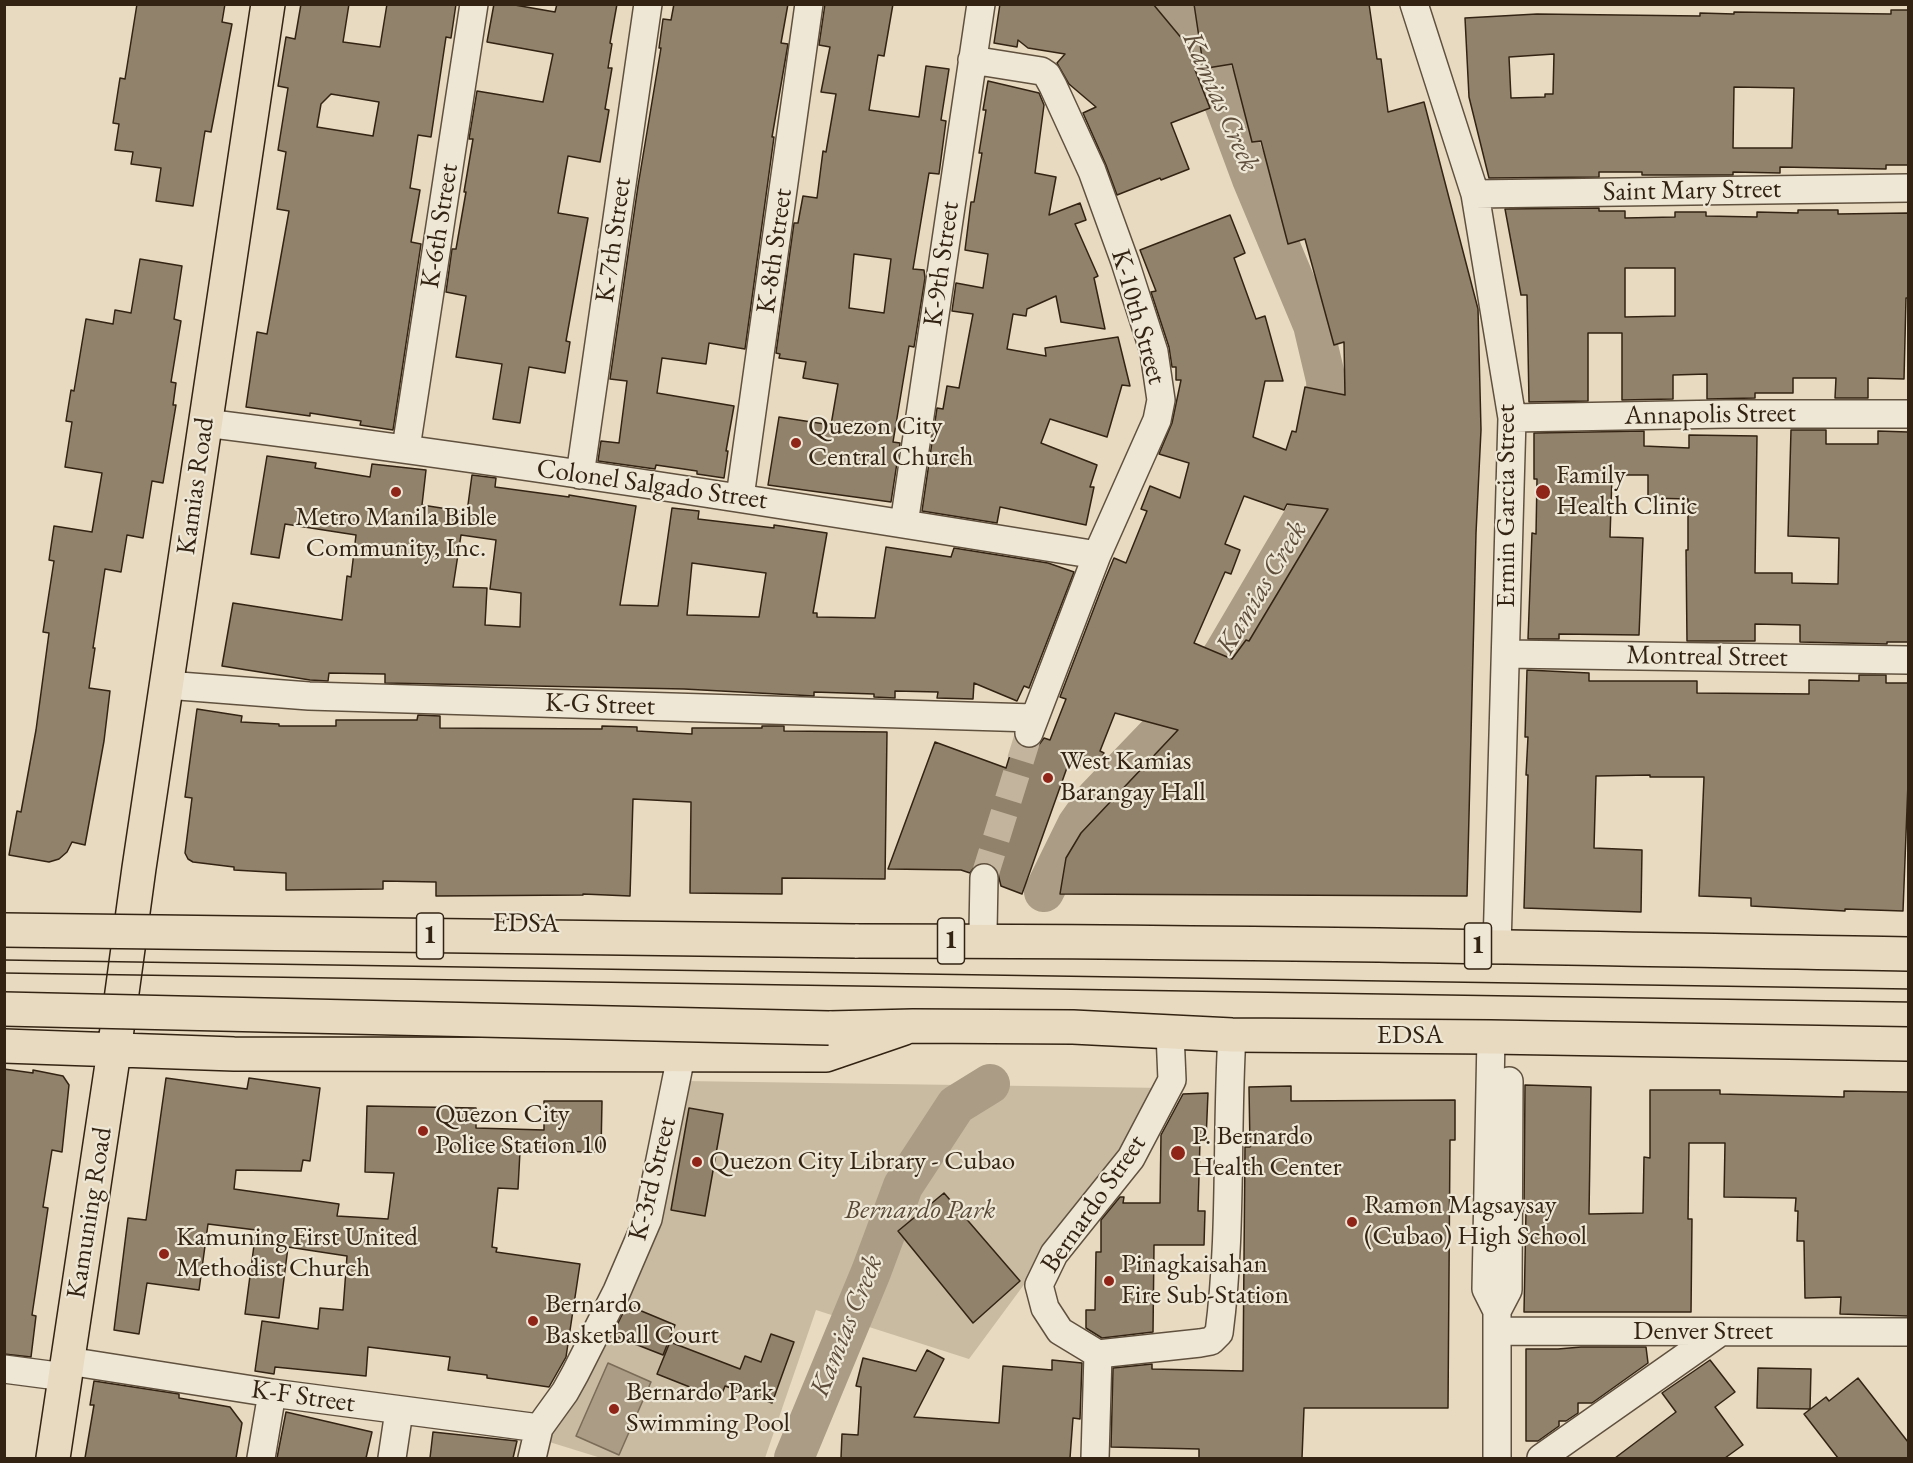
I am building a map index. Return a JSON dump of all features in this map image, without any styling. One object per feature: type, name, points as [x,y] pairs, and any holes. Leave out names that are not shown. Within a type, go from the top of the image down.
[{"type":"main road","name":"Kamias Road","points":[[125,968],[268,4]]},
{"type":"main road","name":"EDSA","points":[[4,918],[983,932],[1048,941]]},
{"type":"main road","name":"EDSA","points":[[4,930],[855,941],[1497,946],[1908,954]]},
{"type":"main road","name":"Kamuning Road","points":[[53,1458],[125,968]]},
{"type":"main road","name":"EDSA","points":[[4,1009],[829,1028],[1073,1027],[1232,1035],[1908,1044]]},
{"type":"main road","name":"EDSA","points":[[4,1046],[234,1054],[826,1055],[913,1026]]},
{"type":"street","name":"K-6th Street","points":[[406,448],[474,4]]},
{"type":"street","name":"K-7th Street","points":[[580,475],[648,4]]},
{"type":"street","name":"K-8th Street","points":[[740,498],[810,4]]},
{"type":"street","name":"K-9th Street","points":[[904,524],[981,4]]},
{"type":"street","name":"Ermin Garcia Street","points":[[1414,4],[1475,194],[1512,418],[1497,946]]},
{"type":"street","name":"K-10th Street","points":[[972,60],[1034,69],[1047,75],[1092,171],[1125,262],[1154,352],[1161,400],[1157,420],[1097,555],[1031,726]]},
{"type":"street","name":"Saint Mary Street","points":[[1475,194],[1908,188]]},
{"type":"street","name":"Annapolis Street","points":[[1512,418],[1725,414],[1908,414]]},
{"type":"street","name":"Colonel Salgado Street","points":[[205,423],[406,448],[1097,555]]},
{"type":"street","name":"Montreal Street","points":[[1506,654],[1908,660]]},
{"type":"street","name":"K-G Street","points":[[166,685],[309,696],[1031,726]]},
{"type":"street","points":[[983,932],[984,878]]},
{"type":"street","name":"Bernardo Street","points":[[1098,1354],[1060,1331],[1045,1308],[1039,1285],[1054,1254],[1131,1158],[1172,1080],[1170,1033]]},
{"type":"street","points":[[1095,1458],[1098,1354],[1200,1343],[1211,1341],[1219,1333],[1228,1191],[1229,1077],[1232,1035]]},
{"type":"street","points":[[1497,1458],[1497,1321],[1486,1289],[1501,1037]]},
{"type":"street","name":"K-3rd Street","points":[[532,1458],[539,1428],[575,1374],[617,1291],[648,1219],[681,1056]]},
{"type":"street","name":"Denver Street","points":[[1497,1321],[1719,1333],[1908,1332]]},
{"type":"street","points":[[1541,1458],[1719,1333]]},
{"type":"street","name":"K-F Street","points":[[4,1369],[66,1369],[539,1428]]},
{"type":"street","points":[[261,1458],[272,1393]]},
{"type":"street","points":[[392,1458],[399,1411]]},
{"type":"green space","name":"Bernardo Park","points":[[684,1081],[1165,1088],[1102,1179],[969,1359],[816,1310],[765,1458],[601,1458],[543,1440],[647,1249]]},
{"type":"shaded area","name":"Bernardo Park Swimming Pool","points":[[608,1363],[651,1382],[619,1455],[576,1436]]},
{"type":"building","points":[[137,4],[225,4],[222,22],[232,24],[211,132],[205,131],[193,206],[156,201],[161,168],[131,164],[133,152],[115,150],[119,124],[113,123],[120,78],[125,79]]},
{"type":"building","points":[[301,4],[349,4],[343,42],[380,47],[387,4],[456,4],[451,38],[446,37],[431,137],[418,135],[410,188],[420,190],[411,242],[421,244],[393,430],[360,425],[361,421],[310,413],[310,416],[246,407],[257,332],[267,334],[289,211],[277,209],[286,152],[278,150],[288,88],[278,86],[286,37],[295,39]],"holes":[[[331,94],[379,102],[373,136],[317,127],[321,104]]]},
{"type":"building","points":[[494,4],[509,4],[555,12],[557,4],[617,4],[608,68],[612,68],[605,109],[609,110],[600,162],[568,156],[558,213],[588,218],[566,341],[570,342],[565,373],[529,367],[520,423],[493,419],[502,364],[456,357],[466,296],[446,292],[452,249],[456,249],[466,192],[464,192],[473,139],[469,139],[477,91],[543,102],[553,54],[487,42]]},
{"type":"building","points":[[674,4],[788,4],[781,43],[788,44],[772,137],[774,137],[745,349],[709,343],[706,364],[662,358],[657,393],[734,406],[724,478],[697,474],[697,471],[656,465],[655,469],[598,461],[601,441],[619,443],[627,381],[610,379],[661,48],[659,48],[663,19],[671,20]]},
{"type":"building","points":[[825,4],[893,4],[884,56],[878,55],[869,110],[919,117],[926,66],[949,69],[941,120],[946,121],[939,174],[929,173],[913,269],[924,270],[925,278],[914,347],[909,346],[893,442],[900,443],[891,502],[768,485],[779,417],[831,425],[838,384],[803,378],[806,362],[779,358],[780,354],[776,353],[794,223],[798,223],[803,196],[817,198],[823,151],[826,152],[836,94],[821,92],[830,47],[819,45]],"holes":[[[854,254],[891,259],[884,313],[849,308]]]},
{"type":"building","points":[[1000,4],[1153,4],[1203,64],[1194,4],[1369,4],[1377,59],[1381,59],[1388,112],[1424,102],[1478,309],[1481,430],[1476,533],[1467,896],[1060,894],[1066,858],[1081,833],[1178,730],[1115,713],[1100,751],[1104,753],[1096,770],[1069,762],[1022,894],[1001,886],[997,870],[993,865],[985,862],[976,865],[970,873],[961,870],[888,869],[935,742],[1006,768],[1015,739],[1023,747],[1031,749],[1038,746],[1044,738],[1050,740],[1066,699],[1060,697],[1104,582],[1114,558],[1126,563],[1147,511],[1141,509],[1150,486],[1180,498],[1189,463],[1159,454],[1172,423],[1181,380],[1176,380],[1176,367],[1172,367],[1169,347],[1151,292],[1156,291],[1140,250],[1230,215],[1245,253],[1234,258],[1256,319],[1265,316],[1283,381],[1265,381],[1253,437],[1286,450],[1292,431],[1296,432],[1305,387],[1345,395],[1344,342],[1334,345],[1305,239],[1288,244],[1261,141],[1252,142],[1232,64],[1195,70],[1210,108],[1171,123],[1189,169],[1117,195],[1083,113],[1096,107],[1069,84],[1057,63],[1065,54],[1028,48],[1018,40],[1017,47],[994,43]],"holes":[[[1244,496],[1284,510],[1287,504],[1328,509],[1249,641],[1246,640],[1232,659],[1194,643],[1225,572],[1231,574],[1240,550],[1225,544]]]},
{"type":"building","points":[[1891,10],[1908,10],[1908,165],[1886,165],[1886,169],[1780,167],[1780,173],[1733,172],[1733,175],[1642,175],[1642,172],[1599,172],[1599,177],[1489,178],[1469,97],[1465,18],[1537,14],[1700,16],[1700,13],[1734,14],[1734,12],[1891,14]],"holes":[[[1554,54],[1553,94],[1545,94],[1545,97],[1511,98],[1509,57]],[[1734,87],[1794,88],[1792,148],[1733,148]]]},
{"type":"building","points":[[988,81],[1039,93],[1044,105],[1035,173],[1056,177],[1049,215],[1080,203],[1086,220],[1075,224],[1098,276],[1094,278],[1105,329],[1061,322],[1056,296],[1027,309],[1026,316],[1013,314],[1007,349],[1046,356],[1045,348],[1118,337],[1130,386],[1122,385],[1107,437],[1050,419],[1041,443],[1097,465],[1090,487],[1094,487],[1086,525],[1000,507],[997,523],[922,511],[937,408],[943,409],[947,386],[959,388],[973,314],[952,311],[956,283],[983,288],[988,254],[965,250],[971,202],[974,202],[982,153],[979,153]]},
{"type":"building","points":[[1599,208],[1599,211],[1625,211],[1625,218],[1675,217],[1675,212],[1706,212],[1706,216],[1757,217],[1757,212],[1798,213],[1798,210],[1838,210],[1838,214],[1908,213],[1908,298],[1906,298],[1904,379],[1868,378],[1868,398],[1835,398],[1836,378],[1793,378],[1793,393],[1755,393],[1755,398],[1707,399],[1707,374],[1673,375],[1673,399],[1622,400],[1622,333],[1588,333],[1588,401],[1529,402],[1527,295],[1521,295],[1505,209]],"holes":[[[1625,268],[1675,268],[1675,316],[1625,317]]]},
{"type":"building","points":[[140,259],[182,266],[174,319],[181,321],[171,382],[176,383],[173,405],[176,405],[163,483],[152,481],[143,538],[127,535],[121,572],[105,569],[89,688],[110,691],[104,741],[85,845],[72,842],[67,852],[59,859],[49,862],[9,855],[17,811],[21,812],[36,730],[49,633],[43,632],[54,561],[49,560],[54,526],[92,532],[102,473],[65,467],[72,422],[66,421],[71,390],[74,391],[86,319],[113,324],[115,310],[131,313]]},
{"type":"building","points":[[1791,430],[1826,430],[1826,444],[1878,444],[1878,431],[1908,432],[1908,642],[1887,642],[1887,644],[1800,642],[1800,625],[1755,624],[1755,641],[1687,641],[1688,499],[1648,498],[1648,475],[1612,475],[1610,537],[1643,538],[1639,635],[1559,634],[1559,639],[1528,639],[1532,533],[1536,534],[1537,479],[1534,479],[1534,433],[1644,431],[1644,446],[1689,448],[1689,435],[1757,436],[1755,573],[1792,573],[1792,583],[1838,584],[1839,538],[1788,536]]},
{"type":"building","points":[[267,456],[316,463],[315,468],[370,477],[372,464],[426,470],[422,505],[467,512],[472,475],[496,478],[495,487],[569,497],[569,495],[636,506],[620,605],[658,606],[672,508],[699,511],[698,519],[774,528],[774,525],[827,533],[813,613],[817,613],[817,617],[875,618],[886,547],[951,557],[954,548],[1048,563],[1074,572],[1029,688],[1024,686],[1017,701],[974,683],[973,699],[937,698],[938,692],[895,691],[895,698],[874,697],[874,694],[814,692],[814,696],[684,689],[385,683],[385,674],[329,673],[328,681],[222,666],[233,603],[342,620],[347,576],[351,577],[356,535],[285,524],[279,558],[251,554]],"holes":[[[461,535],[496,540],[490,589],[521,593],[520,627],[485,625],[487,588],[453,587]],[[692,563],[766,573],[759,617],[687,615]]]},
{"type":"building","points":[[1527,670],[1589,673],[1589,681],[1697,681],[1697,693],[1809,694],[1809,680],[1859,681],[1859,675],[1886,675],[1886,683],[1908,683],[1908,783],[1903,911],[1845,909],[1845,911],[1751,906],[1751,898],[1699,896],[1704,777],[1650,777],[1650,775],[1596,776],[1594,848],[1642,850],[1641,912],[1524,908],[1528,775],[1526,775],[1528,737],[1525,737]]},
{"type":"building","points":[[197,709],[242,716],[241,722],[279,724],[279,726],[336,726],[336,720],[417,720],[418,715],[440,716],[440,728],[602,729],[602,726],[637,727],[637,731],[692,734],[692,728],[784,726],[784,731],[887,732],[885,879],[782,878],[782,894],[690,893],[691,802],[633,799],[630,896],[583,894],[436,896],[436,882],[383,881],[383,889],[286,890],[286,873],[234,870],[234,867],[193,862],[185,853],[192,798],[185,797]]},
{"type":"building","points":[[4,1069],[33,1073],[33,1070],[63,1076],[69,1085],[62,1152],[52,1150],[43,1207],[48,1208],[32,1315],[36,1316],[31,1357],[4,1354]]},
{"type":"building","points":[[166,1078],[247,1089],[249,1078],[320,1088],[310,1161],[303,1160],[301,1171],[236,1170],[234,1189],[339,1204],[337,1216],[388,1219],[394,1173],[365,1172],[367,1106],[476,1108],[476,1128],[544,1130],[544,1101],[602,1101],[601,1152],[520,1151],[518,1189],[498,1188],[492,1247],[497,1248],[496,1252],[580,1264],[566,1357],[549,1387],[448,1370],[450,1357],[368,1347],[366,1376],[275,1367],[274,1374],[255,1371],[262,1321],[318,1329],[320,1308],[343,1310],[347,1256],[288,1247],[279,1318],[245,1314],[256,1230],[208,1224],[199,1290],[147,1283],[139,1334],[114,1330],[128,1218],[146,1220]]},
{"type":"building","points":[[1525,1085],[1591,1087],[1589,1214],[1643,1213],[1644,1157],[1650,1158],[1650,1090],[1720,1090],[1720,1094],[1844,1097],[1844,1091],[1908,1092],[1908,1316],[1840,1314],[1841,1297],[1805,1298],[1804,1241],[1797,1241],[1796,1198],[1724,1197],[1725,1143],[1689,1143],[1688,1219],[1692,1219],[1691,1312],[1524,1312]]},
{"type":"building","name":"Ramon Magsaysay (Cubao) High School","points":[[1291,1086],[1291,1101],[1455,1100],[1455,1140],[1450,1140],[1448,1408],[1304,1408],[1302,1458],[1199,1458],[1199,1449],[1111,1447],[1113,1368],[1152,1364],[1152,1369],[1243,1371],[1245,1147],[1250,1147],[1249,1087]]},
{"type":"building","points":[[1208,1093],[1206,1140],[1200,1140],[1198,1211],[1205,1211],[1204,1245],[1154,1245],[1153,1332],[1102,1338],[1086,1328],[1086,1310],[1095,1310],[1096,1252],[1101,1252],[1101,1220],[1120,1197],[1124,1197],[1123,1203],[1160,1203],[1161,1135],[1183,1094]]},
{"type":"building","name":"Quezon City Library - Cubao","points":[[689,1108],[723,1114],[705,1216],[671,1210]]},
{"type":"building","points":[[944,1193],[1020,1281],[973,1323],[898,1231]]},
{"type":"building","points":[[627,1305],[675,1325],[663,1355],[612,1335]]},
{"type":"building","points":[[771,1334],[794,1342],[772,1403],[725,1386],[720,1399],[657,1374],[670,1342],[740,1369],[745,1356],[761,1362]]},
{"type":"building","points":[[1646,1347],[1648,1363],[1592,1403],[1578,1403],[1578,1413],[1566,1421],[1559,1421],[1559,1426],[1538,1441],[1526,1441],[1526,1349]]},
{"type":"building","points":[[927,1350],[944,1359],[914,1417],[999,1423],[1003,1366],[1052,1370],[1052,1360],[1082,1363],[1080,1419],[1073,1418],[1070,1458],[841,1458],[842,1434],[858,1435],[861,1387],[856,1386],[863,1358],[916,1371]]},
{"type":"building","points":[[1710,1360],[1735,1392],[1715,1407],[1743,1445],[1725,1458],[1615,1458],[1676,1412],[1662,1393]]},
{"type":"building","points":[[1758,1368],[1811,1369],[1810,1409],[1757,1408]]},
{"type":"building","points":[[1858,1378],[1908,1442],[1908,1458],[1838,1458],[1804,1414],[1826,1397],[1829,1401]]},
{"type":"building","points":[[94,1381],[179,1394],[179,1398],[230,1407],[242,1423],[236,1458],[85,1458],[94,1405],[90,1405]]},
{"type":"building","points":[[286,1412],[372,1432],[366,1458],[277,1458]]},
{"type":"building","points":[[433,1432],[517,1441],[513,1458],[430,1458]]},
{"type":"waterway","name":"Kamias Creek","points":[[1044,892],[1077,825],[1096,798],[1197,693],[1224,653],[1307,512],[1316,449],[1328,421],[1326,380],[1313,325],[1252,179],[1213,74],[1175,4]]},
{"type":"waterway","name":"Kamias Creek","points":[[794,1458],[871,1272],[903,1186],[956,1105],[990,1084]]},
{"type":"tunnel","points":[[984,878],[1029,733]]},
{"type":"tram line","points":[[4,960],[1908,989]]},
{"type":"tram line","points":[[4,973],[1908,1002]]},
{"type":"place","name":"Quezon City Central Church","points":[[796,443]]},
{"type":"place","name":"Metro Manila Bible Community, Inc.","points":[[396,492]]},
{"type":"place","name":"Family Health Clinic","points":[[1543,492]]},
{"type":"place","name":"West Kamias Barangay Hall","points":[[1048,778]]},
{"type":"place","name":"Quezon City Police Station 10","points":[[423,1131]]},
{"type":"place","name":"P. Bernardo Health Center","points":[[1178,1153]]},
{"type":"place","name":"Quezon City Library - Cubao","points":[[697,1162]]},
{"type":"place","name":"Ramon Magsaysay (Cubao) High School","points":[[1352,1222]]},
{"type":"place","name":"Kamuning First United Methodist Church","points":[[164,1254]]},
{"type":"place","name":"Pinagkaisahan Fire Sub-Station","points":[[1109,1281]]},
{"type":"place","name":"Bernardo Basketball Court","points":[[533,1321]]},
{"type":"place","name":"Bernardo Park Swimming Pool","points":[[614,1409]]}]
